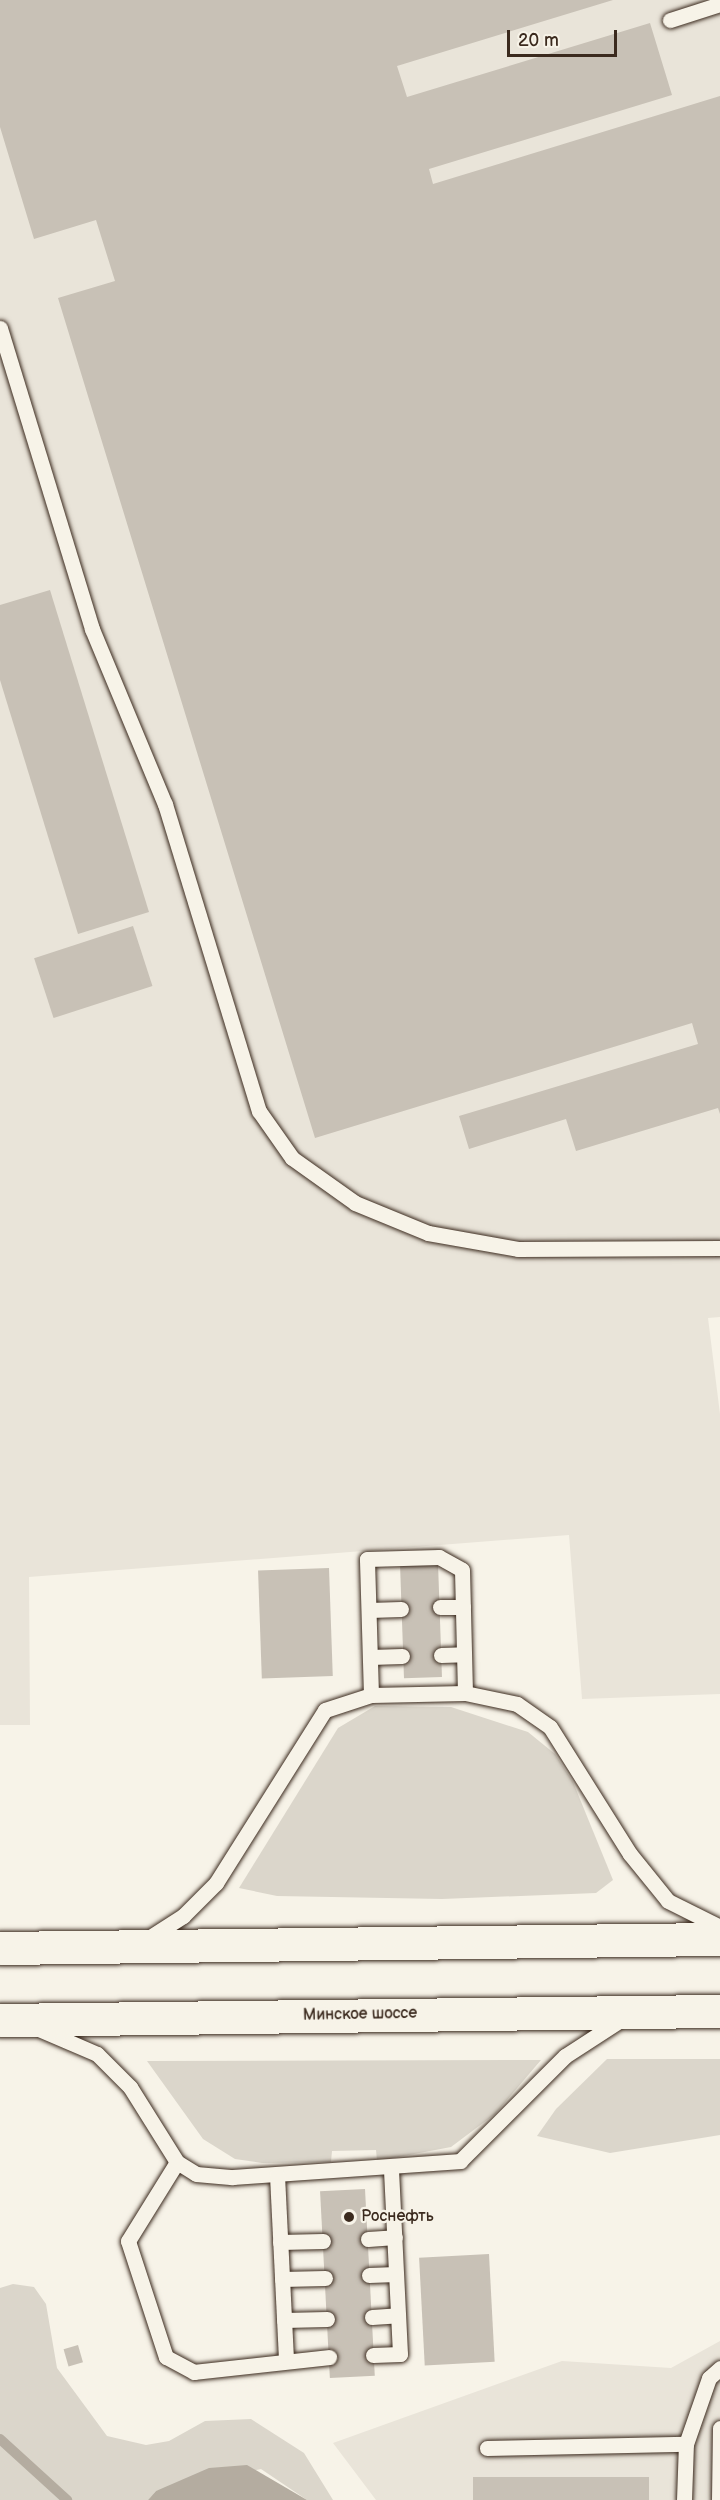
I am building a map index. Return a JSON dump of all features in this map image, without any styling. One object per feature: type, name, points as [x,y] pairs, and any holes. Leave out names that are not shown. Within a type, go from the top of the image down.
[{"type":"highway","points":[[0,1948],[720,1939]]},
{"type":"highway","name":"Минское шоссе","points":[[0,2021],[720,2011]]},
{"type":"lane","points":[[670,20],[720,4]]},
{"type":"lane","points":[[0,328],[92,629],[165,804],[259,1111],[292,1158],[355,1203],[428,1233],[518,1249],[720,1248]]},
{"type":"lane","points":[[371,1695],[367,1559],[439,1557],[462,1570],[465,1693]]},
{"type":"lane","points":[[440,1607],[463,1607]]},
{"type":"lane","points":[[369,1610],[401,1609]]},
{"type":"lane","points":[[441,1655],[464,1654]]},
{"type":"lane","points":[[370,1657],[402,1656]]},
{"type":"lane","points":[[108,1947],[150,1938],[183,1916],[216,1883],[325,1710],[371,1695],[465,1693],[517,1704],[550,1727],[630,1854],[668,1901],[720,1927]]},
{"type":"lane","points":[[0,2021],[47,2030],[97,2054],[130,2086],[177,2162],[196,2174],[277,2175],[391,2170],[460,2161],[565,2056],[638,2011]]},
{"type":"lane","points":[[177,2162],[128,2241],[165,2356],[194,2372],[286,2359],[329,2357]]},
{"type":"lane","points":[[374,2355],[400,2354],[391,2170]]},
{"type":"lane","points":[[277,2175],[286,2359]]},
{"type":"lane","points":[[368,2239],[395,2237]]},
{"type":"lane","points":[[280,2242],[323,2241]]},
{"type":"lane","points":[[369,2276],[396,2274]]},
{"type":"lane","points":[[282,2279],[325,2278]]},
{"type":"lane","points":[[372,2317],[398,2315]]},
{"type":"lane","points":[[284,2320],[327,2319]]},
{"type":"lane","points":[[684,2500],[686,2444],[709,2378],[720,2368]]},
{"type":"lane","points":[[719,2500],[720,2428]]},
{"type":"lane","points":[[487,2448],[686,2444]]},
{"type":"shaded area","points":[[0,0],[720,0],[720,1317],[708,1318],[720,1414],[720,1694],[582,1699],[569,1535],[29,1577],[30,1725],[0,1725]]},
{"type":"shaded area","points":[[375,1706],[451,1707],[528,1732],[555,1754],[573,1782],[613,1880],[596,1893],[442,1899],[277,1896],[239,1888],[338,1728]]},
{"type":"shaded area","points":[[607,2059],[720,2059],[720,2135],[610,2153],[537,2136],[556,2109]]},
{"type":"shaded area","points":[[541,2060],[495,2114],[451,2147],[377,2161],[376,2150],[332,2151],[331,2162],[262,2163],[235,2159],[203,2139],[147,2061]]},
{"type":"shaded area","points":[[13,2284],[34,2287],[46,2304],[57,2368],[107,2436],[146,2445],[169,2441],[205,2421],[251,2419],[304,2453],[333,2500],[307,2500],[261,2469],[156,2491],[148,2500],[0,2500],[0,2288]]},
{"type":"shaded area","points":[[720,2341],[720,2500],[376,2500],[333,2443],[562,2361],[671,2368]]},
{"type":"shaded area","points":[[247,2465],[307,2500],[148,2500],[156,2491],[209,2468]]},
{"type":"building","points":[[0,0],[613,0],[397,66],[407,97],[650,23],[672,95],[429,169],[433,184],[720,96],[720,1114],[718,1108],[576,1151],[566,1119],[469,1149],[459,1116],[698,1044],[692,1023],[315,1138],[58,298],[115,281],[96,220],[34,239],[0,127]]},
{"type":"building","points":[[50,590],[149,912],[78,934],[0,680],[0,605]]},
{"type":"building","points":[[133,926],[152,986],[54,1018],[34,958]]},
{"type":"building","points":[[438,1563],[442,1677],[404,1678],[400,1564]]},
{"type":"building","points":[[329,1568],[333,1676],[262,1678],[258,1570]]},
{"type":"building","points":[[365,2189],[375,2376],[330,2378],[320,2191]]},
{"type":"building","points":[[489,2254],[495,2362],[425,2366],[419,2258]]},
{"type":"building","points":[[78,2345],[83,2362],[69,2366],[64,2349]]},
{"type":"building","points":[[473,2477],[649,2477],[649,2500],[473,2500]]},
{"type":"waterway","points":[[0,2439],[67,2500]]},
{"type":"place","name":"Роснефть","points":[[349,2217]]}]
